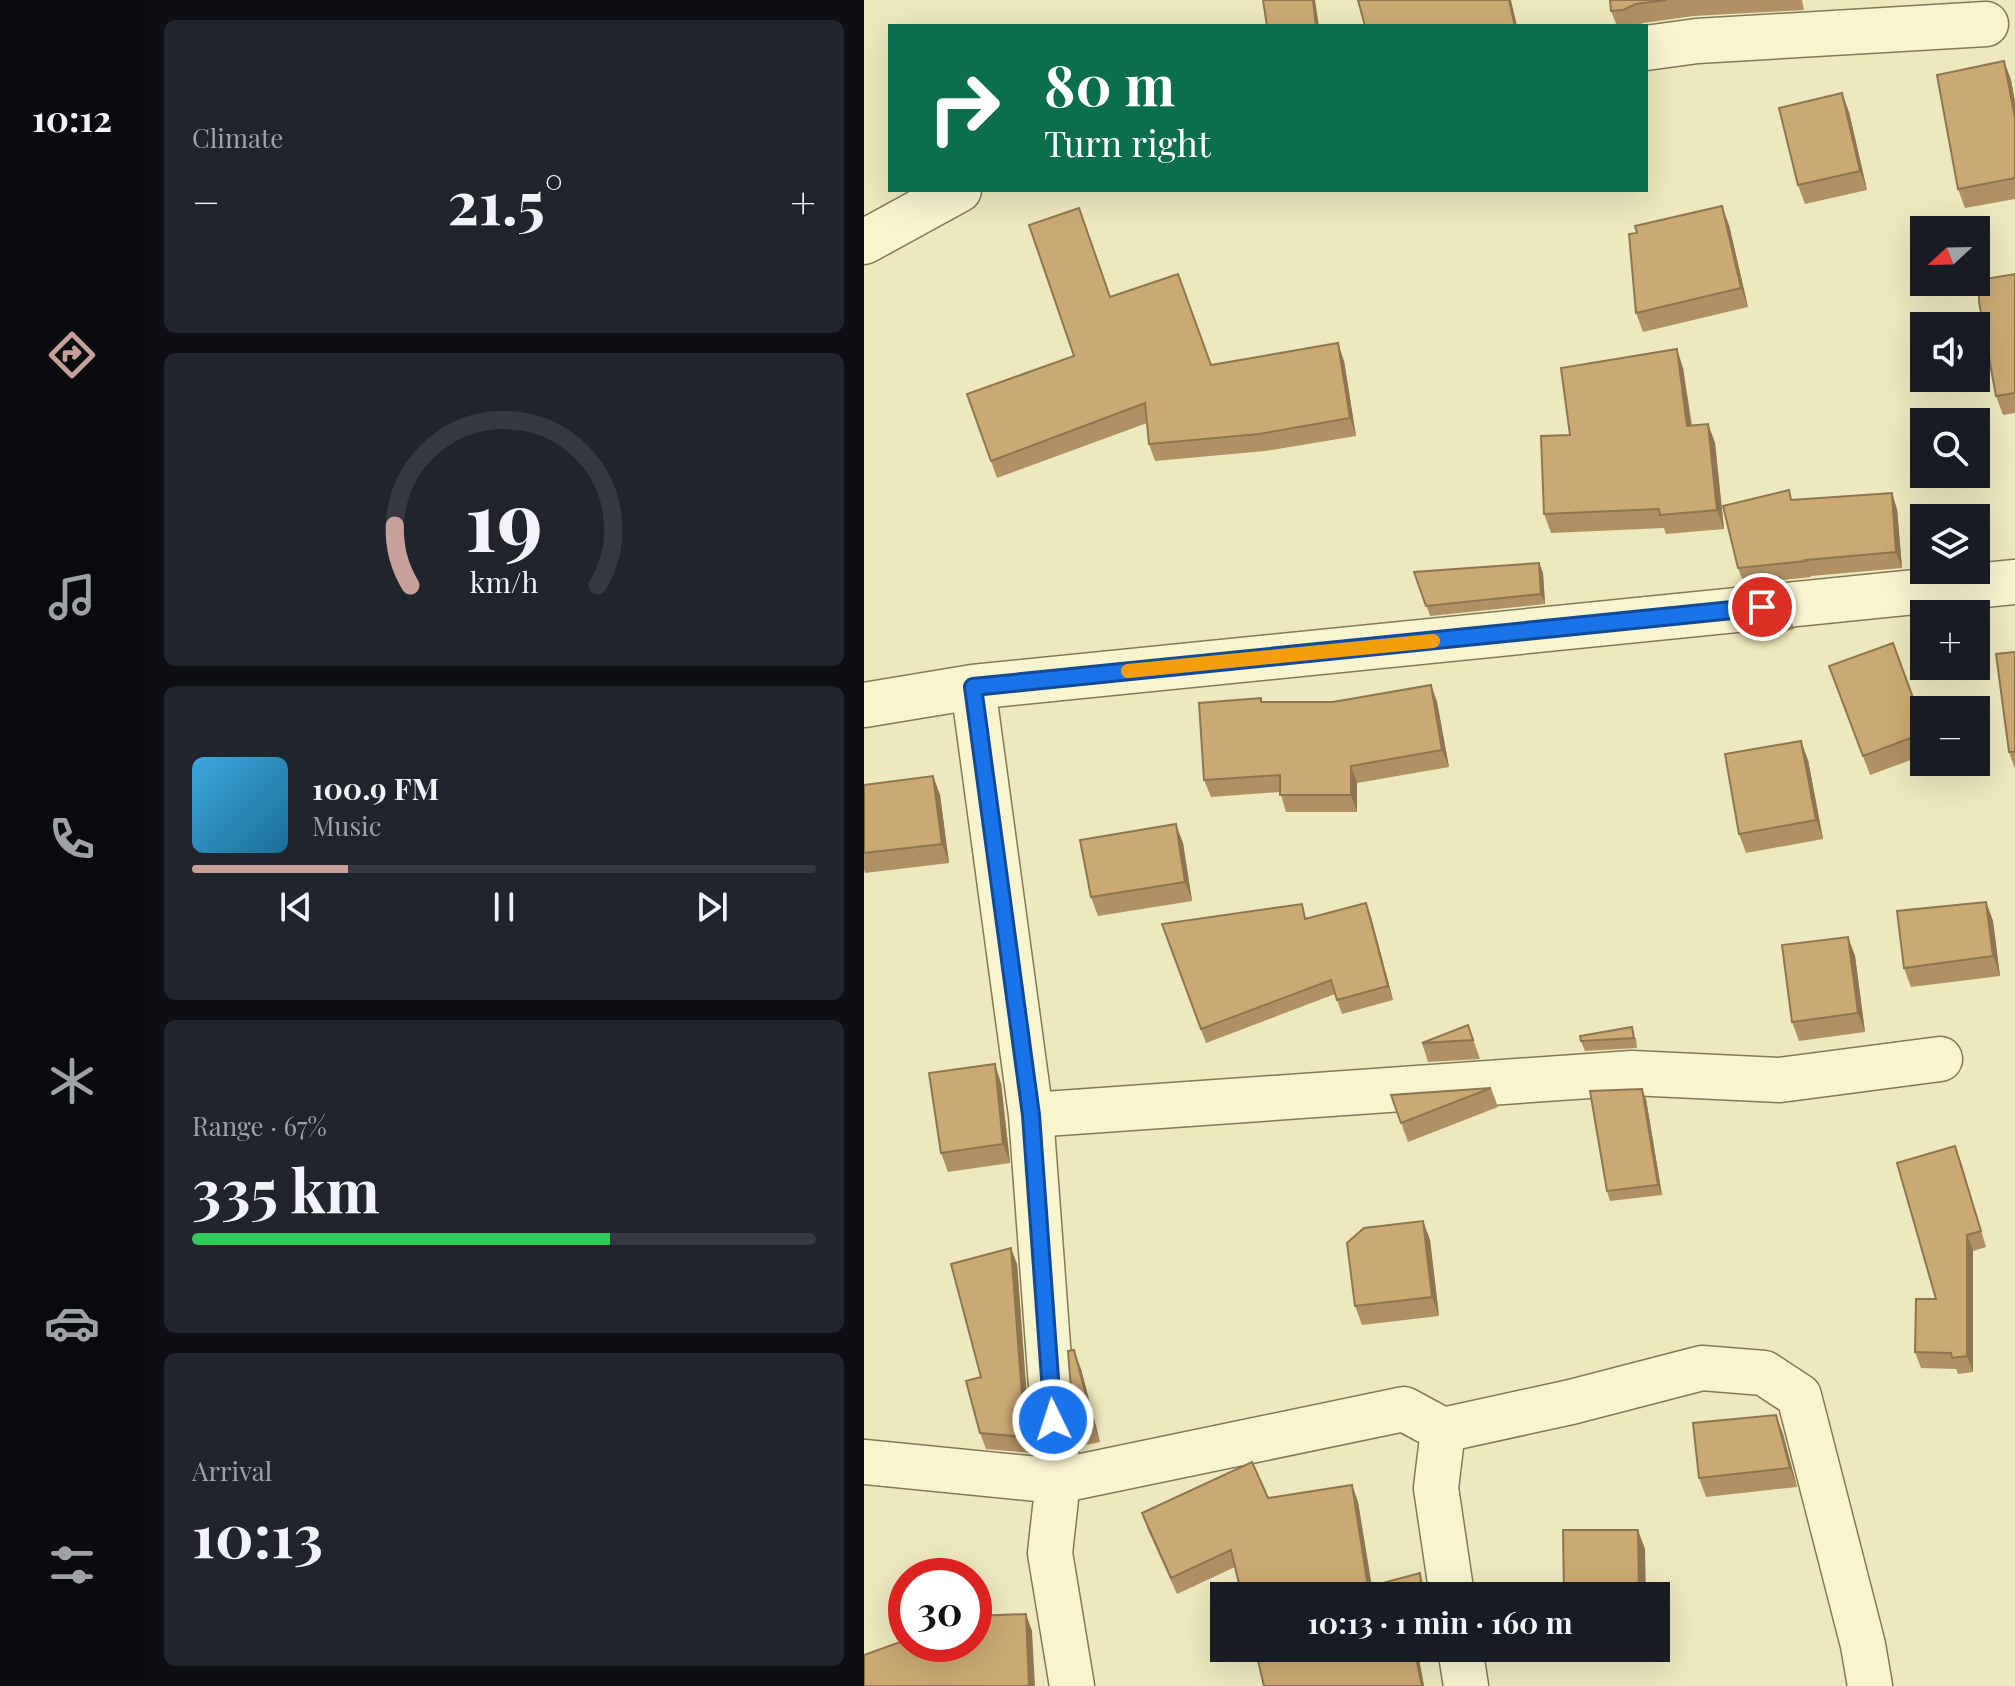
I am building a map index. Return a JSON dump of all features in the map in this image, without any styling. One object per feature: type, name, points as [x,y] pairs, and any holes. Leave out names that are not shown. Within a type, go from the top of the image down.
[{"type":"street","points":[[1648,48],[1697,41],[1986,24]]},
{"type":"street","points":[[864,242],[955,192]]},
{"type":"street","points":[[864,705],[973,687],[2015,582]]},
{"type":"street","points":[[973,687],[1031,1115],[1058,1481],[1050,1553],[1072,1686]]},
{"type":"street","points":[[1031,1115],[1632,1073],[1780,1080],[1940,1059]]},
{"type":"street","points":[[864,1462],[1058,1481],[1404,1409],[1443,1430],[1571,1402],[1702,1368],[1764,1373],[1799,1396],[1863,1645],[1870,1686]]},
{"type":"street","points":[[1443,1430],[1436,1488],[1450,1582]]},
{"type":"street","points":[[1462,1662],[1466,1686]]},
{"type":"building","points":[[1263,0],[1313,0],[1316,24],[1267,24]]},
{"type":"building","points":[[1358,0],[1509,0],[1515,24],[1364,24]]},
{"type":"building","points":[[1610,0],[1666,0],[1611,11]]},
{"type":"building","points":[[2004,61],[2015,118],[2015,178],[1958,189],[1937,75]]},
{"type":"building","points":[[1842,93],[1860,171],[1798,185],[1779,108]]},
{"type":"building","points":[[1722,206],[1741,288],[1636,313],[1629,234],[1637,233],[1635,226]]},
{"type":"building","points":[[1079,208],[1110,297],[1178,274],[1211,365],[1338,343],[1350,418],[1259,434],[1149,444],[1145,403],[991,461],[967,394],[1074,356],[1029,225]]},
{"type":"building","points":[[2015,274],[2015,393],[1996,396],[1990,363],[1990,312],[1981,312],[1979,302],[1979,296],[1990,296],[1990,278]]},
{"type":"building","points":[[1677,349],[1687,426],[1708,424],[1717,510],[1660,515],[1659,509],[1544,514],[1541,436],[1570,435],[1561,368]]},
{"type":"building","points":[[1789,490],[1791,500],[1892,493],[1896,552],[1738,568],[1723,506]]},
{"type":"building","points":[[1539,563],[1541,594],[1426,606],[1414,572]]},
{"type":"building","points":[[1788,610],[1750,620],[1748,614]]},
{"type":"building","points":[[1893,643],[1912,696],[1910,738],[1863,756],[1829,666]]},
{"type":"building","points":[[2015,652],[2015,752],[2009,752],[1996,654]]},
{"type":"building","points":[[1431,685],[1442,750],[1351,766],[1351,795],[1280,795],[1280,775],[1204,780],[1199,703],[1261,698],[1261,702],[1333,702]]},
{"type":"building","points":[[1801,741],[1816,820],[1739,834],[1725,754]]},
{"type":"building","points":[[933,776],[942,844],[864,853],[864,785]]},
{"type":"building","points":[[1176,824],[1185,882],[1091,897],[1080,840]]},
{"type":"building","points":[[1986,902],[1993,956],[1904,968],[1897,911]]},
{"type":"building","points":[[1366,903],[1388,986],[1337,1000],[1331,980],[1201,1029],[1162,924],[1302,904],[1305,919]]},
{"type":"building","points":[[1848,937],[1858,1013],[1792,1022],[1782,945]]},
{"type":"building","points":[[1468,1025],[1473,1040],[1422,1043]]},
{"type":"building","points":[[1632,1027],[1634,1038],[1581,1041],[1580,1036]]},
{"type":"building","points":[[995,1064],[1003,1144],[941,1153],[929,1073]]},
{"type":"building","points":[[1491,1088],[1401,1123],[1391,1095]]},
{"type":"building","points":[[1642,1089],[1658,1185],[1607,1191],[1590,1091]]},
{"type":"building","points":[[1955,1146],[1981,1231],[1967,1235],[1967,1356],[1952,1358],[1951,1353],[1915,1352],[1916,1299],[1936,1299],[1897,1163]]},
{"type":"building","points":[[1423,1221],[1432,1297],[1355,1306],[1347,1243],[1364,1228]]},
{"type":"building","points":[[1011,1248],[1025,1437],[980,1433],[966,1381],[981,1377],[951,1264]]},
{"type":"building","points":[[1074,1350],[1093,1422],[1074,1427],[1068,1351]]},
{"type":"building","points":[[1776,1415],[1790,1468],[1699,1478],[1693,1423]]},
{"type":"building","points":[[1252,1462],[1268,1498],[1352,1485],[1367,1582],[1239,1582],[1231,1550],[1171,1578],[1142,1513]]},
{"type":"building","points":[[1563,1530],[1638,1530],[1639,1582],[1564,1582]]},
{"type":"building","points":[[1420,1573],[1421,1582],[1387,1582]]},
{"type":"building","points":[[1026,1614],[1029,1686],[864,1686],[864,1655],[888,1646],[888,1662],[992,1662],[992,1615]]},
{"type":"building","points":[[1258,1662],[1417,1662],[1422,1686],[1264,1686]]},
{"type":"slow traffic","points":[[1128,671],[1433,641]]},
{"type":"route","points":[[1053,1420],[1031,1115],[973,687],[1762,607]]}]
